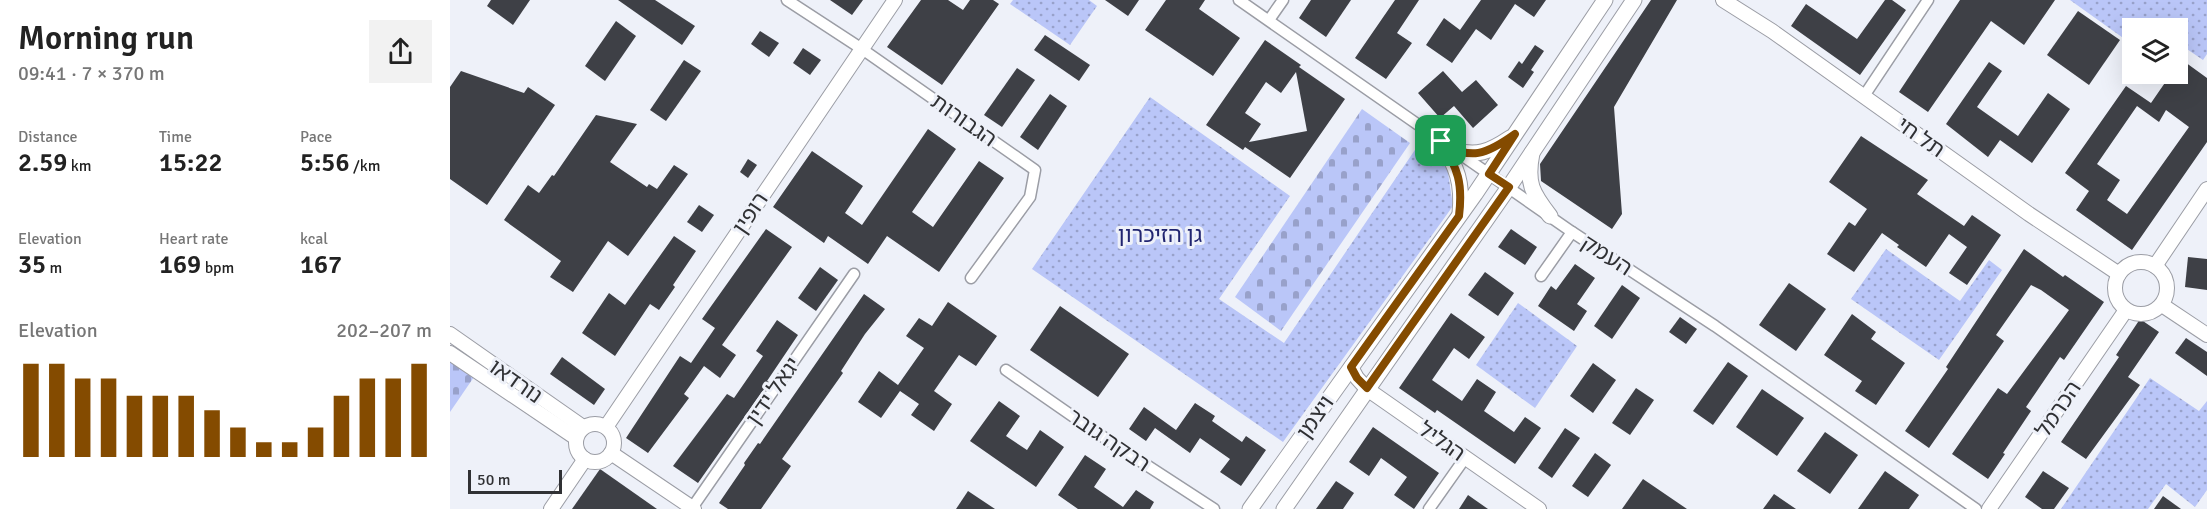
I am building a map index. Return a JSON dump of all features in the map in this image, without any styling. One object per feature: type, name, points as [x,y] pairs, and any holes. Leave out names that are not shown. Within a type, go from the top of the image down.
[{"type":"main road","name":"ויצמן","points":[[1250,509],[1489,174],[1605,0]]},
{"type":"main road","name":"ויצמן","points":[[1284,509],[1509,187],[1634,0]]},
{"type":"main road","points":[[1447,145],[1473,154],[1487,152],[1515,134]]},
{"type":"main road","points":[[1447,145],[1458,172],[1461,187],[1459,216]]},
{"type":"main road","points":[[1533,149],[1529,178],[1532,191],[1550,216]]},
{"type":"street","name":"הגבורות","points":[[787,0],[862,49],[1035,170],[1030,197],[971,278]]},
{"type":"street","name":"רופין","points":[[606,427],[895,0]]},
{"type":"street","name":"העמק","points":[[1239,0],[1572,232],[1715,326],[1976,509]]},
{"type":"street","points":[[1269,20],[1283,0]]},
{"type":"street","name":"תל חי","points":[[1723,0],[1772,31],[2029,214],[2119,274]]},
{"type":"street","points":[[1864,96],[1928,0]]},
{"type":"street","points":[[2155,266],[2207,189]]},
{"type":"street","points":[[1541,276],[1572,232]]},
{"type":"street","points":[[2139,262],[2155,266],[2166,279],[2166,297],[2162,305],[2145,315],[2126,310],[2116,297],[2116,282],[2119,274],[2131,264],[2139,262]]},
{"type":"street","name":"יגאל ידין","points":[[693,508],[854,274]]},
{"type":"street","points":[[2162,305],[2207,335]]},
{"type":"street","name":"הכרמל","points":[[1989,509],[2126,310]]},
{"type":"street","name":"נורדאו","points":[[450,334],[579,432]]},
{"type":"street","name":"נורדאו","points":[[450,353],[579,432]]},
{"type":"street","name":"הגליל","points":[[1351,367],[1357,378],[1367,388],[1539,509]]},
{"type":"street","name":"רבקה גובר","points":[[1006,370],[1091,429],[1214,509]]},
{"type":"street","points":[[594,423],[606,427],[613,436],[611,453],[607,458],[596,462],[585,459],[577,450],[579,432],[594,423]]},
{"type":"street","points":[[611,453],[693,508]]},
{"type":"street","points":[[1429,509],[1465,458]]},
{"type":"street","points":[[550,509],[585,459]]},
{"type":"green space","points":[[1013,0],[1089,0],[1097,6],[1070,45],[1010,4]]},
{"type":"green space","points":[[2070,0],[2207,0],[2207,54],[2203,60],[2188,50],[2188,18],[2122,18],[2122,37]]},
{"type":"green space","name":"גן הזיכרון","points":[[1150,97],[1290,196],[1219,299],[1284,343],[1423,138],[1446,159],[1453,206],[1283,442],[1032,269]]},
{"type":"green space","points":[[1362,109],[1410,143],[1281,331],[1235,297]]},
{"type":"green space","points":[[1886,249],[1960,301],[1989,260],[2002,270],[1939,360],[1851,299]]},
{"type":"green space","points":[[1518,303],[1577,346],[1535,408],[1476,365]]},
{"type":"green space","points":[[450,360],[474,377],[450,412]]},
{"type":"green space","points":[[2150,378],[2199,411],[2207,401],[2207,490],[2195,507],[2166,484],[2148,509],[2061,509]]},
{"type":"building","points":[[491,0],[530,0],[513,25],[487,6]]},
{"type":"building","points":[[618,0],[655,0],[695,26],[682,45]]},
{"type":"building","points":[[830,0],[863,0],[852,15]]},
{"type":"building","points":[[921,0],[948,0],[963,10],[970,0],[993,0],[999,4],[942,85],[887,47]]},
{"type":"building","points":[[1105,0],[1139,0],[1128,16]]},
{"type":"building","points":[[1166,0],[1205,0],[1199,9],[1240,38],[1213,76],[1145,30]]},
{"type":"building","points":[[1311,0],[1351,0],[1326,37],[1299,18]]},
{"type":"building","points":[[1395,0],[1419,0],[1397,33],[1412,43],[1386,79],[1355,58]]},
{"type":"building","points":[[1481,0],[1546,0],[1534,17],[1515,4],[1491,40],[1476,29],[1452,63],[1426,45],[1444,18],[1460,30]]},
{"type":"building","points":[[1651,0],[1677,0],[1614,107],[1622,214],[1612,229],[1541,181],[1540,164]]},
{"type":"building","points":[[1885,0],[1892,0],[1906,10],[1860,75],[1791,26],[1806,4],[1857,39]]},
{"type":"building","points":[[1960,0],[2055,0],[2024,45],[1991,21],[1928,112],[1899,92]]},
{"type":"building","points":[[2078,11],[2120,40],[2089,85],[2047,55]]},
{"type":"building","points":[[616,21],[636,36],[605,81],[585,66]]},
{"type":"building","points":[[760,31],[779,43],[769,57],[751,44]]},
{"type":"building","points":[[1045,35],[1090,65],[1079,81],[1034,50]]},
{"type":"building","points":[[1265,40],[1345,99],[1290,178],[1245,147],[1243,150],[1206,125]],"holes":[[[1296,72],[1307,131],[1249,142],[1261,124],[1245,113],[1266,82],[1281,93]]]},
{"type":"building","points":[[1535,45],[1544,51],[1531,70],[1534,72],[1523,88],[1508,77],[1519,61],[1522,64]]},
{"type":"building","points":[[803,48],[821,60],[810,75],[793,63]]},
{"type":"building","points":[[684,60],[701,71],[666,121],[650,110]]},
{"type":"building","points":[[1989,62],[2002,71],[1977,107],[2018,136],[2048,93],[2070,109],[2032,163],[2000,140],[1988,157],[1946,124]]},
{"type":"building","points":[[2188,64],[2207,78],[2207,142],[2132,250],[2076,210],[2089,191],[2065,173],[2126,86],[2151,103],[2164,84],[2188,84]],"holes":[[[2137,106],[2159,122],[2166,110],[2189,127],[2127,214],[2107,200],[2120,180],[2097,164]]]},
{"type":"building","points":[[1017,68],[1035,80],[1002,127],[984,115]]},
{"type":"building","points":[[461,71],[524,93],[528,87],[555,105],[487,205],[450,179],[450,87]]},
{"type":"building","points":[[1443,71],[1462,92],[1476,80],[1498,105],[1473,128],[1454,106],[1440,118],[1418,93]]},
{"type":"building","points":[[1050,94],[1067,106],[1038,150],[1020,137]]},
{"type":"building","points":[[596,115],[637,124],[610,162],[647,187],[649,184],[657,189],[674,165],[688,174],[628,256],[608,241],[573,292],[550,277],[561,261],[504,220],[528,185],[539,193],[552,175],[554,176]]},
{"type":"building","points":[[928,129],[956,149],[912,212],[933,227],[979,161],[1004,178],[939,272],[887,236],[868,264],[828,236],[824,243],[773,207],[812,151],[863,186],[845,213],[862,225]]},
{"type":"building","points":[[1861,136],[1928,180],[1917,194],[1964,226],[1972,215],[2001,235],[1967,285],[1949,273],[1967,247],[1949,234],[1926,267],[1897,247],[1899,245],[1882,233],[1854,272],[1827,254],[1849,222],[1855,226],[1867,209],[1829,182]]},
{"type":"building","points":[[748,159],[757,165],[748,178],[740,172]]},
{"type":"building","points":[[699,205],[714,215],[702,232],[687,222]]},
{"type":"building","points":[[766,229],[792,247],[722,345],[736,355],[720,378],[704,366],[684,394],[689,398],[648,453],[626,438],[680,356],[691,363],[715,328],[702,319]]},
{"type":"building","points":[[1511,229],[1537,247],[1525,265],[1498,247]]},
{"type":"building","points":[[674,236],[696,251],[659,310],[650,304],[615,356],[582,333],[609,293],[625,305]]},
{"type":"building","points":[[2024,249],[2063,277],[2065,275],[2104,302],[2064,360],[2060,357],[2026,407],[2031,411],[1988,479],[1952,454],[1998,388],[2007,394],[2069,310],[2041,290],[2031,285],[1996,335],[2004,341],[1929,448],[1905,431],[1948,369],[1946,367]]},
{"type":"building","points":[[2188,257],[2207,259],[2207,290],[2185,287]]},
{"type":"building","points":[[1575,264],[1595,278],[1577,304],[1587,311],[1574,331],[1538,306],[1551,286],[1556,290]]},
{"type":"building","points":[[820,267],[838,280],[816,311],[798,298]]},
{"type":"building","points":[[1485,272],[1514,293],[1498,316],[1468,295]]},
{"type":"building","points":[[1789,283],[1826,309],[1796,351],[1759,325]]},
{"type":"building","points":[[1622,285],[1640,298],[1612,339],[1594,326]]},
{"type":"building","points":[[864,294],[885,309],[865,334],[841,371],[843,373],[782,459],[791,466],[761,509],[728,509],[719,503],[745,465],[744,463],[758,443],[760,444]]},
{"type":"building","points":[[948,302],[997,336],[976,366],[959,355],[934,391],[952,404],[934,431],[911,415],[919,404],[900,391],[881,418],[858,402],[879,371],[898,385],[924,348],[906,336],[919,318],[932,326]]},
{"type":"building","points":[[1060,306],[1129,354],[1098,397],[1030,350]]},
{"type":"building","points":[[1451,313],[1485,337],[1469,359],[1454,348],[1432,380],[1462,401],[1477,379],[1496,392],[1484,411],[1514,432],[1525,417],[1541,428],[1515,464],[1437,410],[1435,413],[1399,388]]},
{"type":"building","points":[[1852,314],[1876,332],[1871,339],[1905,363],[1876,405],[1855,391],[1862,381],[1824,355]]},
{"type":"building","points":[[1680,317],[1697,329],[1686,344],[1669,332]]},
{"type":"building","points":[[2140,319],[2159,332],[2128,377],[2140,385],[2086,459],[2061,442],[2119,357],[2116,355]]},
{"type":"building","points":[[777,320],[798,335],[767,381],[769,382],[698,483],[673,466],[727,394],[734,398],[763,356],[756,351]]},
{"type":"building","points":[[2186,338],[2207,352],[2207,376],[2175,353]]},
{"type":"building","points":[[562,357],[605,389],[594,405],[550,374]]},
{"type":"building","points":[[1728,362],[1748,376],[1713,425],[1693,411]]},
{"type":"building","points":[[1593,363],[1616,380],[1593,413],[1570,396]]},
{"type":"building","points":[[1636,388],[1654,400],[1630,435],[1612,423]]},
{"type":"building","points":[[1762,389],[1804,418],[1777,456],[1736,427]]},
{"type":"building","points":[[999,401],[1020,416],[1006,436],[1027,450],[1040,430],[1064,447],[1036,487],[970,441]]},
{"type":"building","points":[[1195,403],[1215,416],[1212,421],[1242,442],[1246,436],[1266,450],[1241,486],[1220,472],[1230,459],[1200,438],[1190,453],[1155,428],[1146,441],[1129,429],[1144,407],[1176,430]]},
{"type":"building","points":[[1373,427],[1439,473],[1414,509],[1394,495],[1407,477],[1381,458],[1369,476],[1349,462]]},
{"type":"building","points":[[1565,428],[1580,438],[1552,478],[1538,468]]},
{"type":"building","points":[[1825,432],[1858,455],[1830,494],[1797,471]]},
{"type":"building","points":[[1595,453],[1611,465],[1588,497],[1572,486]]},
{"type":"building","points":[[1085,455],[1106,469],[1094,487],[1123,507],[1136,490],[1154,502],[1150,509],[1078,509],[1058,495]]},
{"type":"building","points":[[600,469],[657,509],[572,509]]},
{"type":"building","points":[[1885,471],[1919,495],[1909,509],[1858,509]]},
{"type":"building","points":[[2043,471],[2069,488],[2054,509],[2042,509],[2025,497]]},
{"type":"building","points":[[1643,479],[1687,509],[1622,509]]},
{"type":"building","points":[[1336,481],[1354,493],[1343,509],[1316,509]]},
{"type":"building","points":[[968,491],[995,509],[956,509]]},
{"type":"building","points":[[1774,494],[1796,509],[1763,509]]},
{"type":"building","points":[[1468,495],[1488,509],[1459,509]]},
{"type":"building","points":[[2163,496],[2181,509],[2154,509]]},
{"type":"route","points":[[1515,134],[1489,174],[1509,187],[1367,388],[1357,378],[1351,367],[1459,216],[1461,187],[1458,172],[1441,141],[1453,150],[1473,154],[1487,152],[1515,134]]}]
